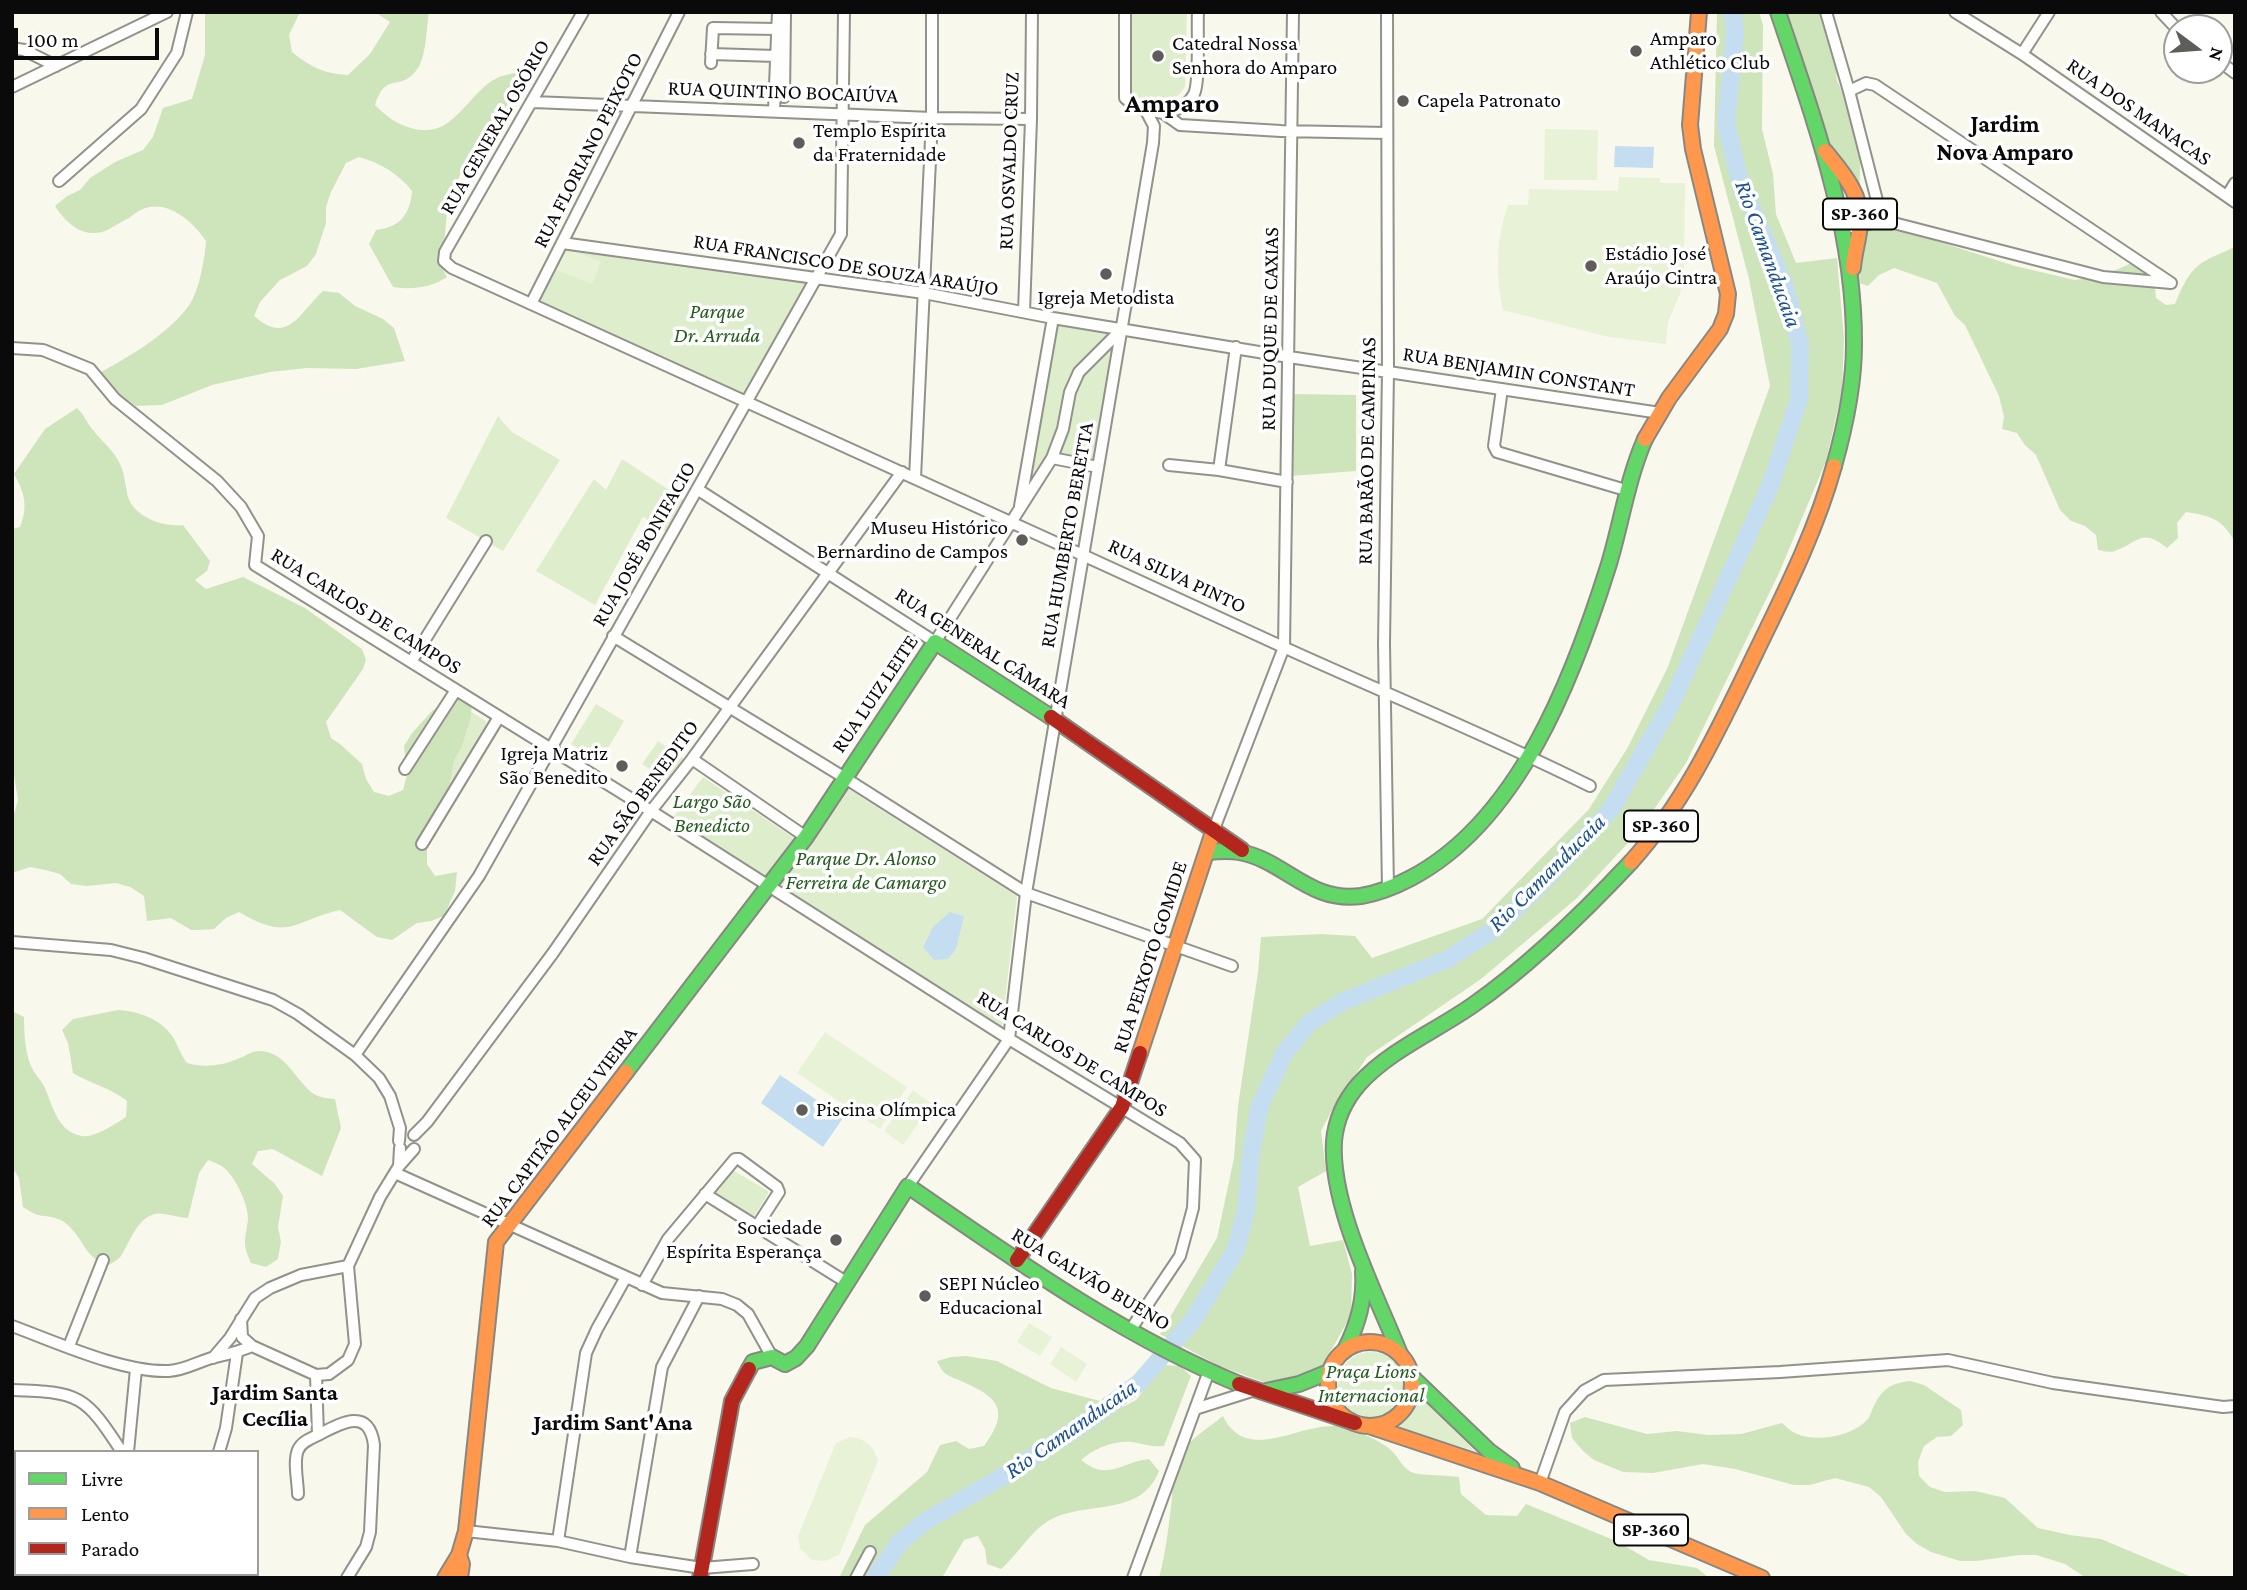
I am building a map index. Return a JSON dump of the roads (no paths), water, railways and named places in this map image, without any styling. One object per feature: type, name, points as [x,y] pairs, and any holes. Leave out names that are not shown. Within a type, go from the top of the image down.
[{"type":"street","points":[[12,87],[167,12]]},
{"type":"street","points":[[59,181],[141,109],[177,53],[187,12]]},
{"type":"street","name":"RUA GENERAL OSÓRIO","points":[[444,261],[445,252],[583,12]]},
{"type":"street","name":"RUA FLORIANO PEIXOTO","points":[[531,304],[679,12]]},
{"type":"street","points":[[774,110],[778,12]]},
{"type":"street","points":[[784,97],[785,12]]},
{"type":"street","name":"RUA JOSÉ BONIFACIO","points":[[355,1055],[479,876],[841,234],[844,12]]},
{"type":"street","points":[[915,478],[932,118],[932,12]]},
{"type":"street","name":"RUA OSVALDO CRUZ","points":[[1024,312],[1031,119],[1031,12]]},
{"type":"street","points":[[1125,12],[1125,98],[1130,104],[1146,111],[1163,113],[1177,111],[1189,102],[1196,91],[1198,12]]},
{"type":"street","name":"RUA DUQUE DE CAXIAS","points":[[1284,647],[1293,12]]},
{"type":"street","name":"RUA BARÃO DE CAMPINAS","points":[[1387,12],[1385,691],[1388,889]]},
{"type":"street","name":"RUA GENERAL CÂMARA","points":[[697,489],[1055,719],[1242,850],[1329,895],[1349,897],[1388,889],[1416,878],[1472,834],[1530,756],[1579,648],[1607,568],[1644,443],[1674,390],[1722,326],[1727,312],[1726,285],[1693,149],[1690,125],[1699,12]]},
{"type":"street","name":"SP-360","points":[[1526,1478],[1489,1451],[1412,1377],[1408,1364],[1400,1354],[1342,1201],[1333,1139],[1339,1115],[1349,1095],[1378,1066],[1463,1013],[1510,976],[1617,878],[1649,841],[1681,799],[1706,753],[1782,597],[1823,498],[1845,423],[1852,386],[1854,343],[1851,288],[1824,150],[1778,12]]},
{"type":"street","points":[[1826,12],[1882,220]]},
{"type":"street","name":"RUA DOS MANACAS","points":[[1955,12],[2022,54],[2231,199]]},
{"type":"street","points":[[2022,54],[2049,12]]},
{"type":"street","points":[[776,57],[711,58],[713,28],[777,29]]},
{"type":"street","points":[[12,48],[24,50],[56,66]]},
{"type":"street","points":[[1841,230],[1882,220],[2103,277],[2172,283],[1875,85],[1866,83],[1849,91]]},
{"type":"street","name":"RUA QUINTINO BOCAIÚVA","points":[[533,102],[932,118],[1031,119]]},
{"type":"street","name":"RUA HUMBERTO BERETTA","points":[[1009,1039],[1026,893],[1153,143],[1154,126],[1146,111]]},
{"type":"street","points":[[1163,113],[1180,125],[1387,133]]},
{"type":"street","name":"SP-360","points":[[1824,150],[1852,188],[1860,209],[1851,288]]},
{"type":"street","points":[[1832,194],[1872,182]]},
{"type":"street","points":[[2231,199],[2235,183]]},
{"type":"street","name":"RUA FRANCISCO DE SOUZA ARAÚJO","points":[[562,243],[924,293],[1122,329]]},
{"type":"street","name":"RUA SILVA PINTO","points":[[444,261],[452,268],[1284,647],[1530,756],[1590,786]]},
{"type":"street","points":[[1019,512],[1053,318]]},
{"type":"street","name":"RUA BENJAMIN CONSTANT","points":[[1122,329],[1660,413]]},
{"type":"street","name":"RUA LUIZ LEITE","points":[[769,886],[806,837],[935,642],[1052,458],[1063,429],[1070,391],[1079,372],[1122,329]]},
{"type":"street","points":[[1219,470],[1236,347]]},
{"type":"street","name":"RUA CARLOS DE CAMPOS","points":[[12,348],[43,350],[90,369],[115,398],[218,481],[241,507],[258,536],[255,565],[651,811],[1009,1039],[1180,1143],[1195,1160],[1193,1208],[1180,1256],[1131,1329]]},
{"type":"street","points":[[1502,388],[1494,446],[1497,452],[1629,491]]},
{"type":"street","points":[[1052,458],[1098,467]]},
{"type":"street","points":[[1169,465],[1219,470],[1287,482]]},
{"type":"street","name":"RUA SÃO BENEDITO","points":[[407,1132],[427,1122],[554,953],[651,811],[902,472]]},
{"type":"street","points":[[411,662],[486,541]]},
{"type":"street","points":[[613,636],[1026,893],[1232,966]]},
{"type":"street","name":"RUA PEIXOTO GOMIDE","points":[[1017,1260],[1122,1107],[1214,829],[1284,647]]},
{"type":"street","points":[[405,769],[456,690]]},
{"type":"street","points":[[422,844],[499,717]]},
{"type":"street","points":[[692,759],[806,837]]},
{"type":"street","points":[[1207,852],[1222,849],[1242,850]]},
{"type":"street","name":"RUA CAPITÃO ALCEU VIEIRA","points":[[459,1555],[466,1531],[496,1242],[769,886]]},
{"type":"street","points":[[12,942],[111,950],[274,1000],[355,1055],[379,1078],[390,1096],[407,1132],[417,1142],[380,1197],[348,1266],[355,1344],[348,1360],[338,1370],[316,1375],[252,1346],[242,1337],[241,1320]]},
{"type":"street","points":[[397,1170],[662,1293],[722,1299],[737,1305],[748,1314],[772,1357],[785,1364],[796,1358],[807,1346],[908,1186],[1009,1039]]},
{"type":"street","points":[[397,1170],[400,1144],[407,1132]]},
{"type":"street","points":[[400,1144],[407,1152],[414,1149]]},
{"type":"street","points":[[642,1285],[668,1239],[732,1162],[739,1159],[777,1187],[779,1192],[757,1226]]},
{"type":"street","name":"RUA GALVÃO BUENO","points":[[908,1186],[1017,1260],[1191,1362],[1258,1391],[1362,1424]]},
{"type":"street","points":[[705,1194],[846,1282]]},
{"type":"street","name":"SP-360","points":[[1361,1255],[1363,1304],[1357,1327],[1331,1371],[1328,1383],[1335,1407],[1344,1416],[1541,1483],[1762,1578]]},
{"type":"street","points":[[69,1346],[103,1261]]},
{"type":"street","points":[[213,1358],[230,1338],[255,1298],[283,1281],[348,1266]]},
{"type":"street","points":[[558,1541],[586,1353],[626,1278]]},
{"type":"street","points":[[630,1557],[662,1367],[699,1296]]},
{"type":"street","points":[[12,1326],[136,1369],[170,1371],[194,1367],[252,1346]]},
{"type":"street","points":[[1345,1351],[1367,1342],[1390,1346],[1400,1354]]},
{"type":"street","points":[[220,1450],[226,1428],[237,1353]]},
{"type":"street","points":[[701,1573],[732,1401],[753,1362],[772,1357]]},
{"type":"street","points":[[1541,1483],[1564,1412],[1584,1391],[1604,1380],[1780,1372],[1948,1360],[2053,1383],[2229,1407],[2235,1415]]},
{"type":"street","points":[[128,1450],[136,1369]]},
{"type":"street","points":[[1133,1578],[1209,1371]]},
{"type":"street","points":[[1195,1409],[1258,1391],[1288,1390],[1331,1371]]},
{"type":"street","points":[[316,1375],[318,1435]]},
{"type":"street","points":[[1362,1424],[1383,1424],[1396,1417],[1406,1406],[1412,1392],[1412,1377]]},
{"type":"street","points":[[12,1390],[53,1391],[86,1404],[101,1420],[121,1450]]},
{"type":"street","points":[[298,1494],[297,1452],[304,1442],[347,1420],[366,1425],[373,1433],[374,1445],[370,1532],[366,1548],[347,1578]]},
{"type":"street","points":[[466,1531],[558,1541],[701,1573],[753,1564]]},
{"type":"street","points":[[856,1578],[870,1552]]},
{"type":"street","points":[[445,1578],[459,1555]]},
{"type":"street","points":[[459,1555],[463,1564],[460,1578]]},
{"type":"street","points":[[228,1576],[252,1578]]},
{"type":"water","points":[[1615,146],[1654,147],[1653,168],[1614,167]]},
{"type":"water","points":[[950,912],[964,916],[956,949],[948,959],[934,960],[923,947],[933,927]]},
{"type":"water","name":"Piscina Olímpica","points":[[780,1075],[843,1118],[823,1147],[761,1103]]},
{"type":"waterway","name":"Rio Camanducaia","points":[[875,1578],[900,1542],[924,1522],[1002,1477],[1088,1421],[1139,1383],[1194,1319],[1235,1251],[1246,1212],[1250,1161],[1259,1108],[1285,1052],[1309,1023],[1342,1002],[1448,959],[1495,929],[1612,808],[1670,706],[1771,484],[1799,399],[1800,344],[1785,287],[1739,178],[1726,123],[1735,33],[1733,12]]},
{"type":"place","name":"Amparo Athlético Club","points":[[1636,51]]},
{"type":"place","name":"Catedral Nossa Senhora do Amparo","points":[[1158,56]]},
{"type":"place","name":"Capela Patronato","points":[[1403,101]]},
{"type":"place","name":"Templo Espírita da Fraternidade","points":[[799,143]]},
{"type":"place","name":"Estádio José Araújo Cintra","points":[[1591,266]]},
{"type":"place","name":"Igreja Metodista","points":[[1106,274]]},
{"type":"place","name":"Museu Histórico Bernardino de Campos","points":[[1022,540]]},
{"type":"place","name":"Igreja Matriz São Benedito","points":[[622,766]]},
{"type":"place","name":"Piscina Olímpica","points":[[802,1110]]},
{"type":"place","name":"Sociedade Espírita Esperança","points":[[836,1240]]},
{"type":"place","name":"SEPI Núcleo Educacional","points":[[925,1296]]},
{"type":"district","name":"Amparo","points":[[1172,103]]},
{"type":"district","name":"Jardim Nova Amparo","points":[[2005,139]]},
{"type":"district","name":"Jardim Santa Cecília","points":[[275,1406]]},
{"type":"district","name":"Jardim Sant'Ana","points":[[613,1423]]},
{"type":"park label","name":"Parque Dr. Arruda","points":[[717,324]]},
{"type":"park label","name":"Largo São Benedicto","points":[[712,814]]},
{"type":"park label","name":"Parque Dr. Alonso Ferreira de Camargo","points":[[866,871]]},
{"type":"park label","name":"Praça Lions Internacional","points":[[1371,1384]]}]
